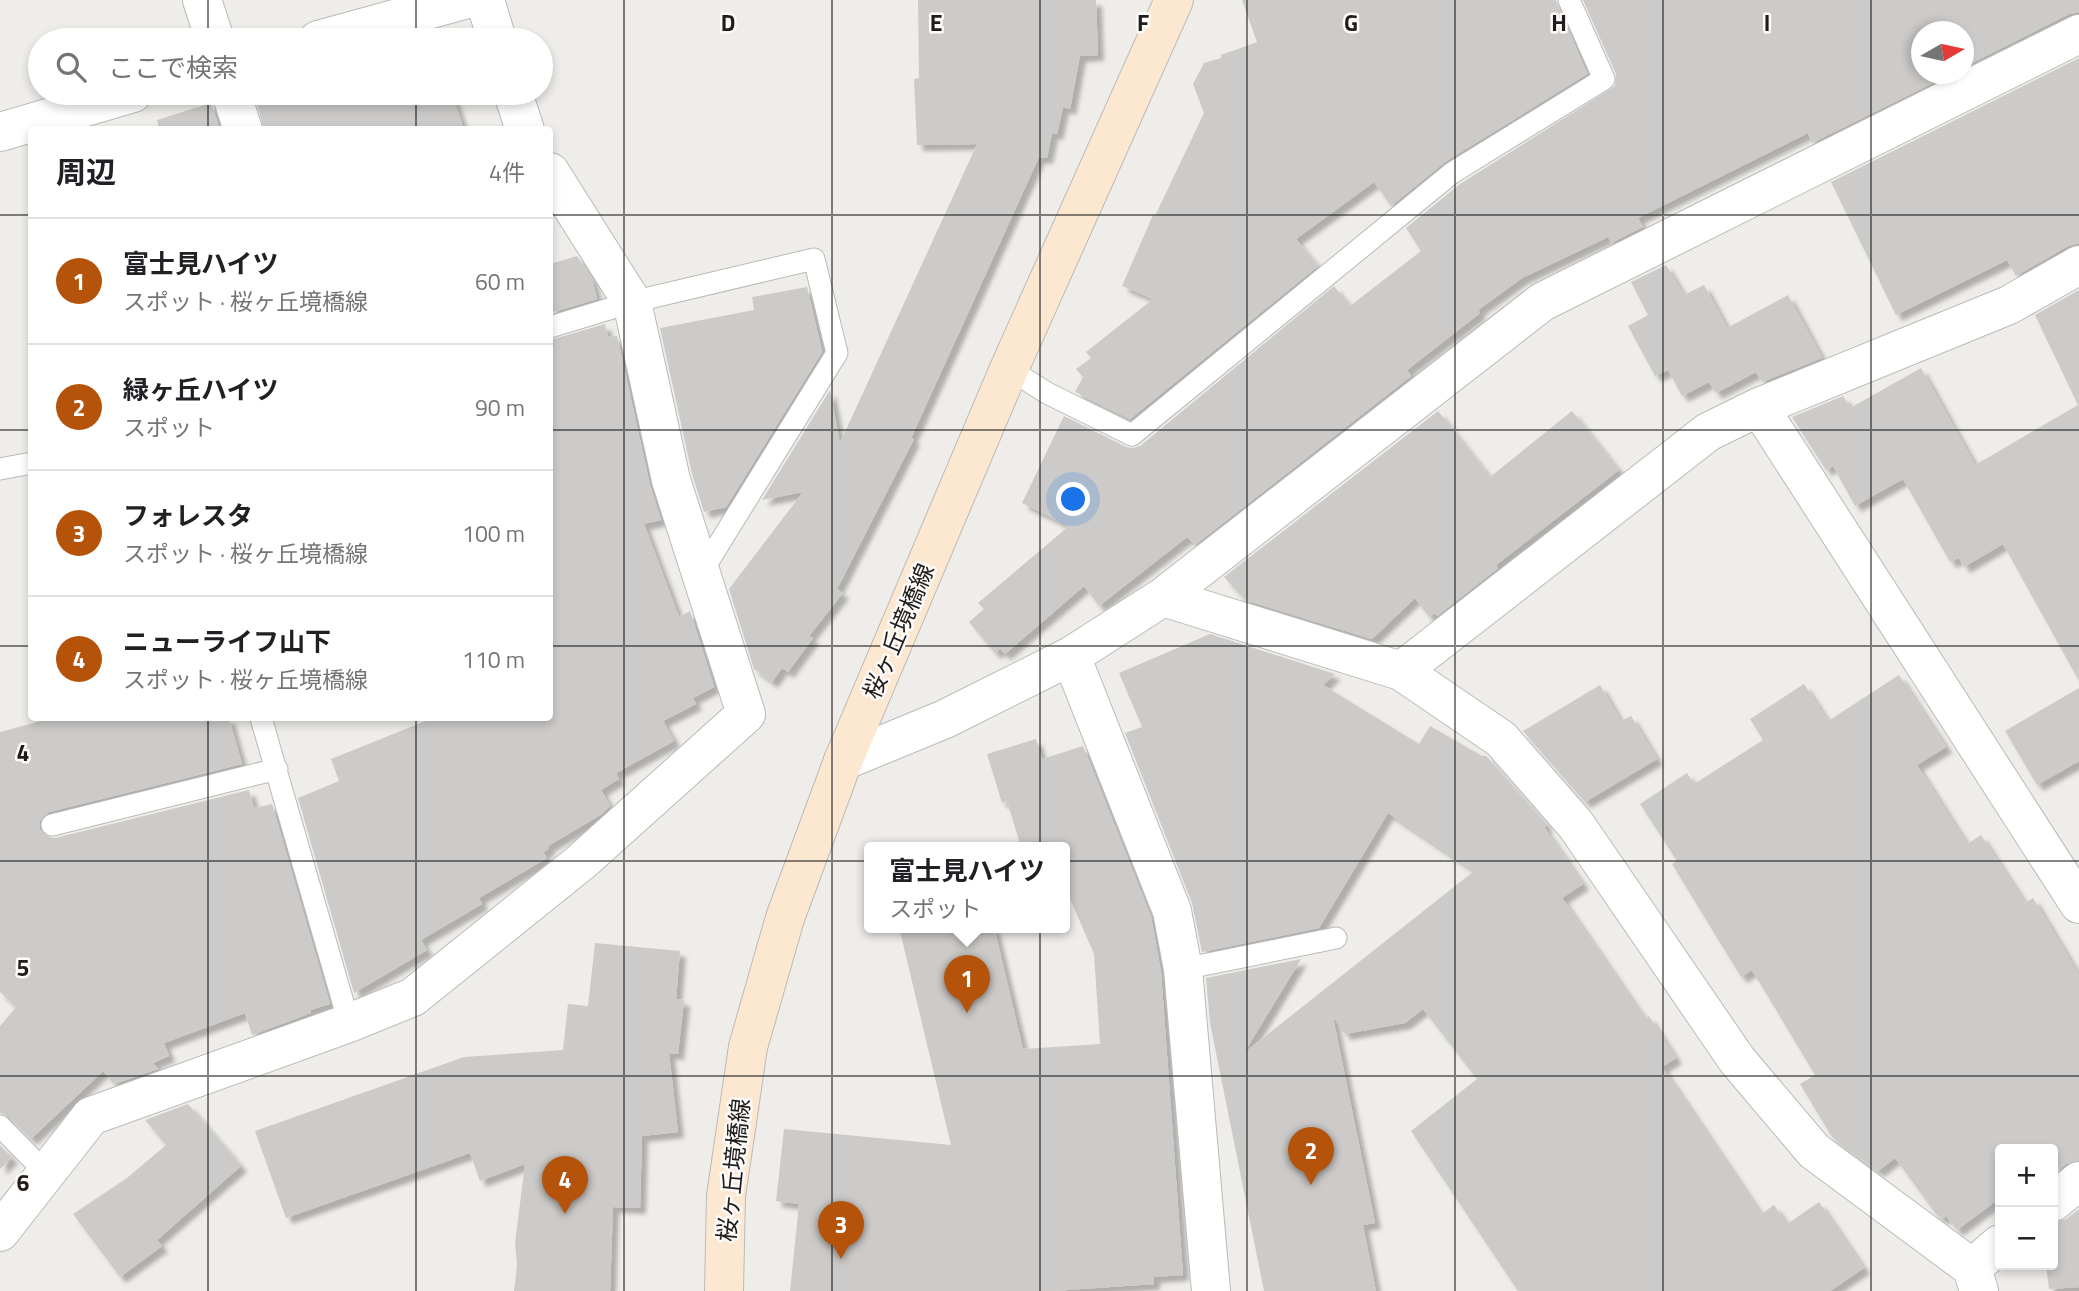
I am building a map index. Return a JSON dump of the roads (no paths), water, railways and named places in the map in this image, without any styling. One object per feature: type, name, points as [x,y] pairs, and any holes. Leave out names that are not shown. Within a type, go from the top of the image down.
[{"type":"street","points":[[202,0],[211,28]]},
{"type":"street","points":[[362,28],[464,0]]},
{"type":"street","points":[[485,0],[493,28]]},
{"type":"street","name":"桜ヶ丘境橋線","points":[[724,1291],[726,1196],[748,1047],[785,918],[843,761],[1009,369],[1174,0]]},
{"type":"street","points":[[843,761],[946,719],[1071,656],[1163,597],[1542,302],[2079,34]]},
{"type":"street","points":[[0,132],[92,105]]},
{"type":"street","points":[[236,105],[242,126]]},
{"type":"street","points":[[517,105],[523,126]]},
{"type":"street","points":[[0,1232],[91,1115],[349,1023],[413,997],[580,862],[746,714],[671,481],[632,302],[553,177]]},
{"type":"street","points":[[1401,671],[1708,432],[1759,407],[2009,305],[2079,265]]},
{"type":"street","points":[[1759,407],[2079,904]]},
{"type":"street","points":[[1163,597],[1401,671],[1501,739],[1576,825],[1737,1060],[1814,1151],[1984,1268]]},
{"type":"street","points":[[1071,656],[1172,911],[1183,969],[1211,1291]]},
{"type":"street","points":[[2058,1198],[2079,1181]]},
{"type":"lane","points":[[1009,369],[1047,393],[1132,435],[1452,173],[1604,79],[1569,0]]},
{"type":"lane","points":[[553,326],[632,302],[814,258],[837,353],[701,573]]},
{"type":"lane","points":[[0,470],[28,464]]},
{"type":"lane","points":[[262,721],[349,1023]]},
{"type":"lane","points":[[52,825],[277,769]]},
{"type":"lane","points":[[1183,969],[1336,939]]},
{"type":"lane","points":[[0,1126],[46,1173]]},
{"type":"place","name":"富士見ハイツ","points":[[967,1013]]},
{"type":"place","name":"緑ヶ丘ハイツ","points":[[1311,1185]]},
{"type":"place","name":"ニューライフ山下","points":[[565,1214]]},
{"type":"place","name":"フォレスタ","points":[[841,1259]]}]
